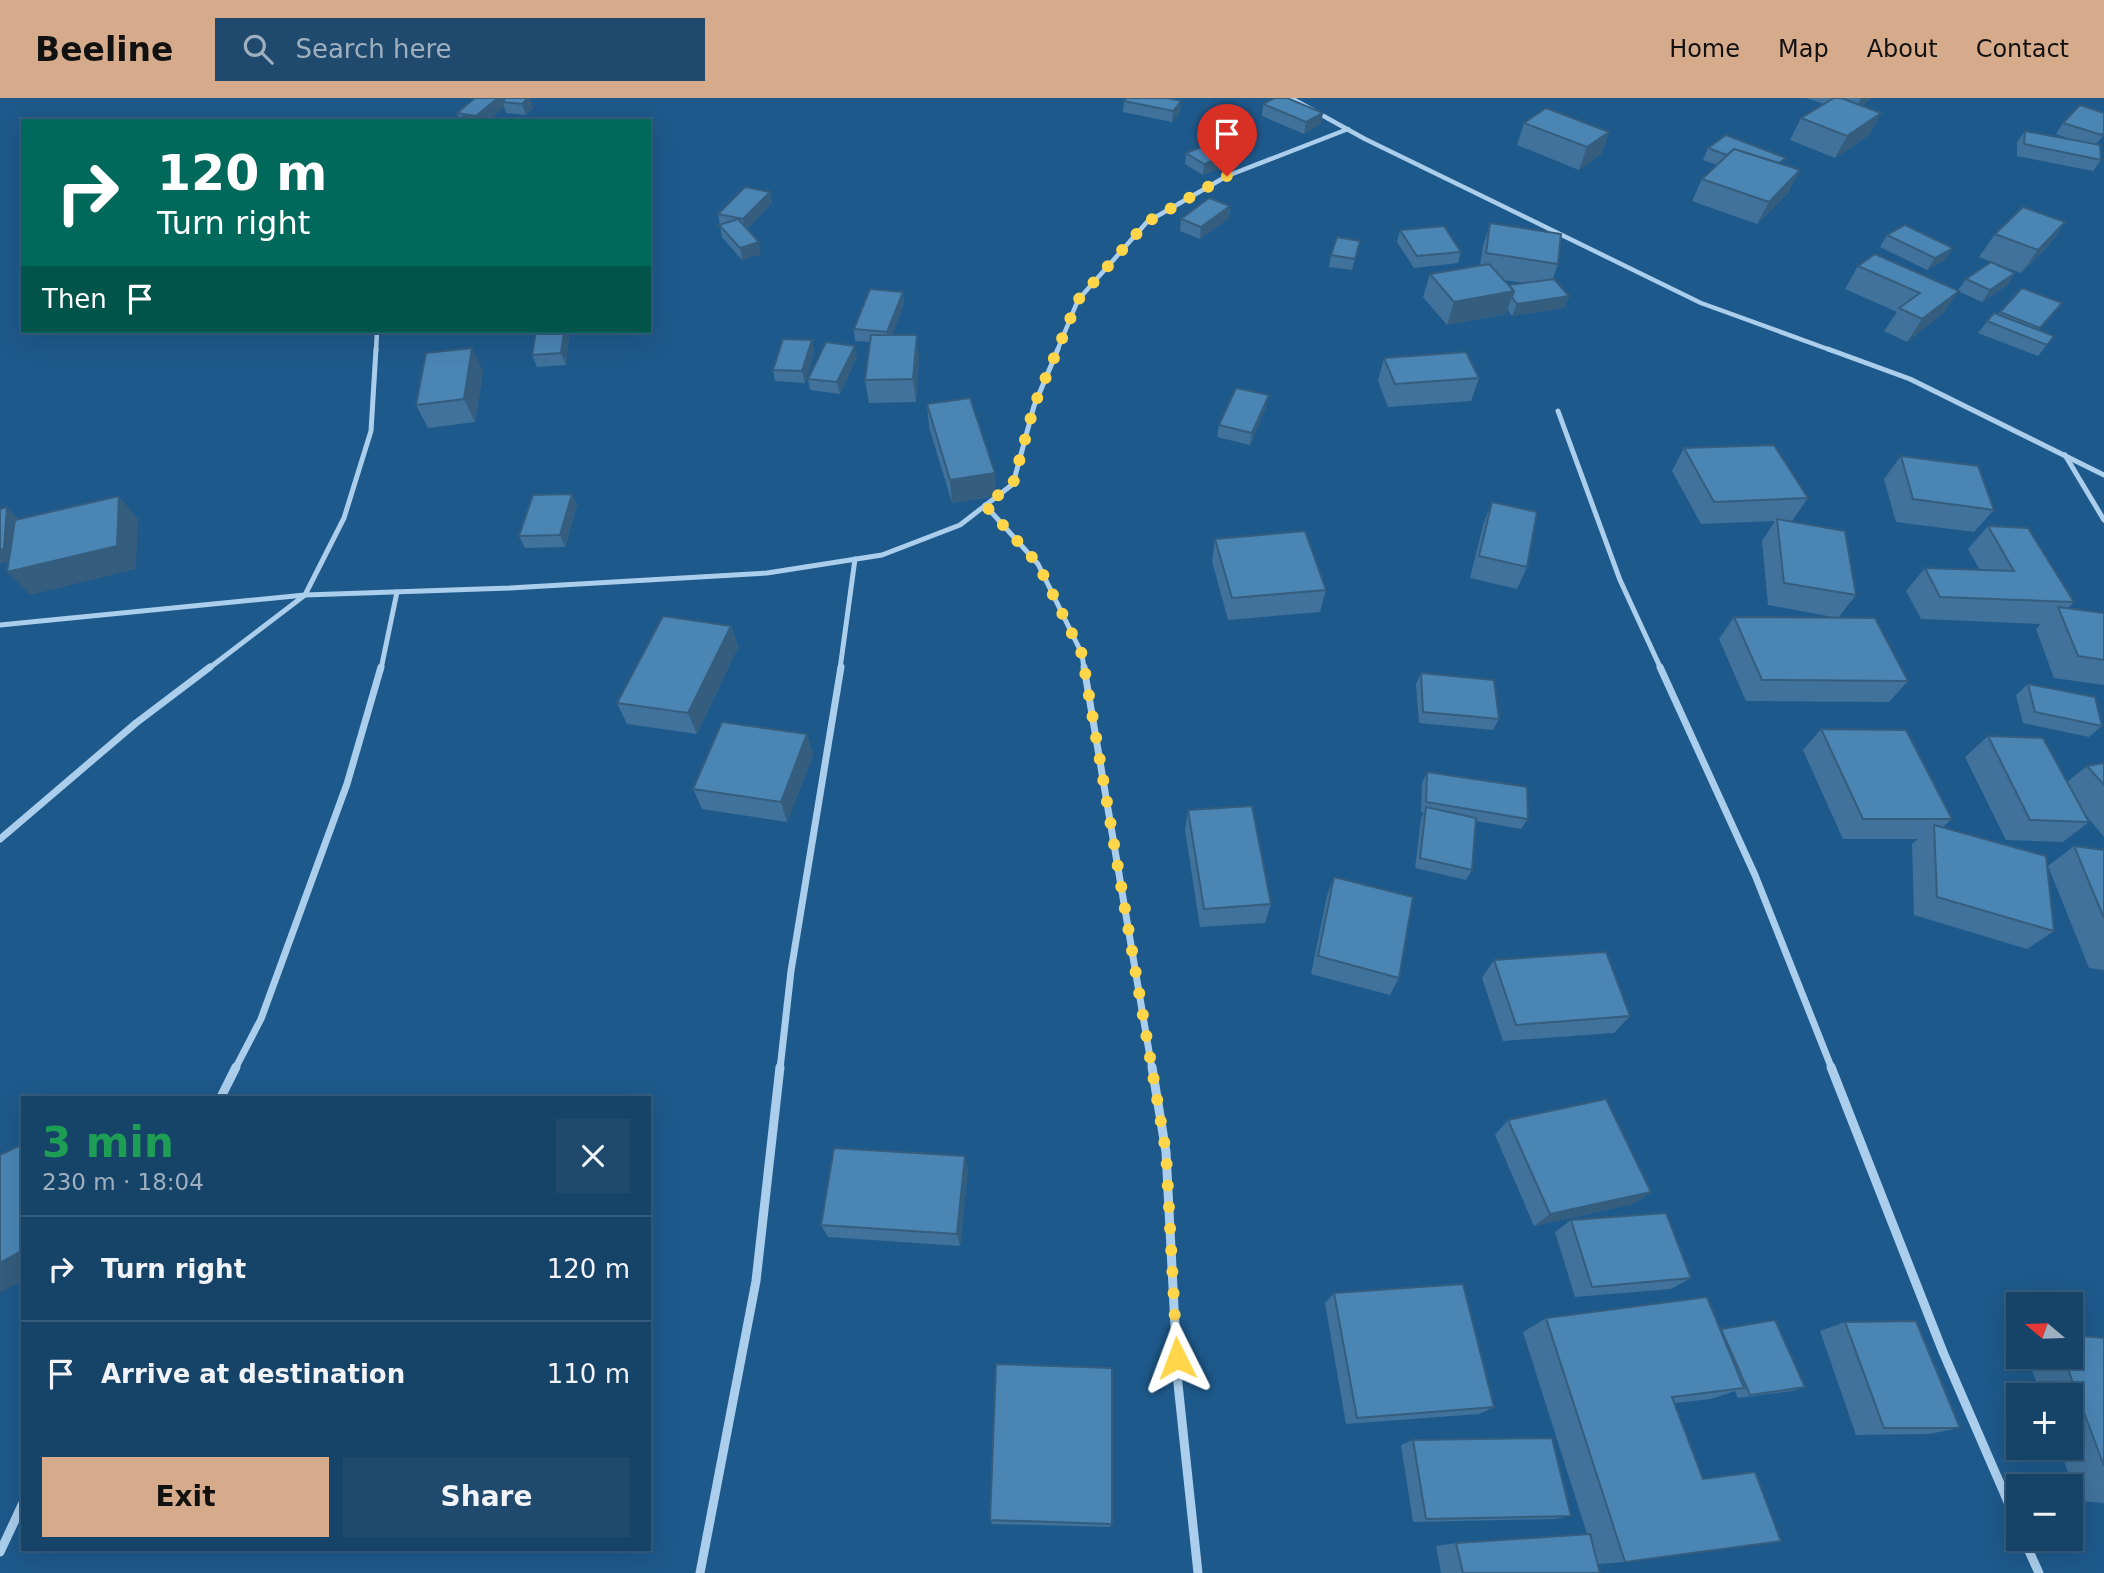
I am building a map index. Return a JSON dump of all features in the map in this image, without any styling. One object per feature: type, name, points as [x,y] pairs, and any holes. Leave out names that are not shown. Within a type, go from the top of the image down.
[{"type":"street","points":[[1291,98],[1348,129],[1701,303],[1910,379],[2104,475]]},
{"type":"street","points":[[0,625],[305,595],[767,573],[882,555],[960,525],[1013,484],[1034,406],[1078,300],[1147,222],[1227,176],[1348,129]]},
{"type":"street","points":[[0,839],[136,723],[305,595],[344,519],[371,431],[377,333]]},
{"type":"street","points":[[1558,411],[1620,580],[1755,875],[1942,1352],[2006,1498]]},
{"type":"street","points":[[2065,455],[2104,520]]},
{"type":"street","points":[[985,505],[1038,564],[1082,654],[1166,1152],[1178,1384],[1198,1573]]},
{"type":"street","points":[[700,1573],[756,1281],[791,971],[833,723],[855,559]]},
{"type":"street","points":[[222,1096],[261,1019],[347,784],[378,681],[397,592]]},
{"type":"street","points":[[0,1552],[21,1507]]},
{"type":"street","points":[[2030,1551],[2039,1573]]},
{"type":"building","points":[[475,98],[498,98],[476,116],[457,113]]},
{"type":"building","points":[[506,98],[528,98],[522,104],[502,102]]},
{"type":"building","points":[[1126,98],[1167,98],[1181,101],[1173,111],[1124,101]]},
{"type":"building","points":[[1275,98],[1287,98],[1323,113],[1306,122],[1263,104]]},
{"type":"building","points":[[1834,98],[1841,98],[1881,113],[1847,136],[1801,118]]},
{"type":"building","points":[[2080,105],[2104,113],[2102,135],[2063,123]]},
{"type":"building","points":[[1546,108],[1609,132],[1587,147],[1524,123]]},
{"type":"building","points":[[1220,113],[1253,125],[1239,134],[1206,122]]},
{"type":"building","points":[[2025,131],[2100,145],[2101,160],[2024,144]]},
{"type":"building","points":[[1726,135],[1786,158],[1779,163],[1734,149],[1727,155],[1708,148]]},
{"type":"building","points":[[1217,141],[1235,152],[1204,164],[1186,153]]},
{"type":"building","points":[[1734,149],[1800,170],[1769,202],[1702,179]]},
{"type":"building","points":[[745,187],[770,192],[743,219],[718,214]]},
{"type":"building","points":[[1209,198],[1230,206],[1201,227],[1181,219]]},
{"type":"building","points":[[2023,207],[2065,222],[2038,250],[1995,234]]},
{"type":"building","points":[[738,219],[759,242],[740,248],[719,225]]},
{"type":"building","points":[[1490,223],[1561,234],[1558,264],[1486,253]]},
{"type":"building","points":[[1905,225],[1953,248],[1935,258],[1887,235]]},
{"type":"building","points":[[1444,226],[1461,252],[1417,256],[1400,230]]},
{"type":"building","points":[[1337,237],[1360,241],[1355,259],[1331,255]]},
{"type":"building","points":[[1875,254],[1959,291],[1922,319],[1899,308],[1920,293],[1858,266]]},
{"type":"building","points":[[1991,262],[2015,273],[1990,290],[1966,279]]},
{"type":"building","points":[[1489,264],[1514,291],[1454,302],[1430,274]]},
{"type":"building","points":[[1554,279],[1569,296],[1517,304],[1512,297],[1514,291],[1509,285]]},
{"type":"building","points":[[2022,288],[2062,303],[2040,328],[2000,312]]},
{"type":"building","points":[[870,289],[903,292],[887,332],[854,329]]},
{"type":"building","points":[[1994,313],[2054,336],[2047,345],[1987,321]]},
{"type":"building","points":[[536,333],[564,333],[561,353],[532,355]]},
{"type":"building","points":[[871,335],[917,335],[913,379],[865,380]]},
{"type":"building","points":[[783,339],[812,340],[802,371],[773,370]]},
{"type":"building","points":[[826,342],[855,346],[837,382],[808,379]]},
{"type":"building","points":[[472,348],[464,399],[416,405],[426,353]]},
{"type":"building","points":[[1466,352],[1479,378],[1395,384],[1384,358]]},
{"type":"building","points":[[1236,388],[1269,395],[1252,433],[1219,425]]},
{"type":"building","points":[[970,398],[995,473],[950,480],[927,404]]},
{"type":"building","points":[[1774,445],[1808,498],[1714,502],[1684,448]]},
{"type":"building","points":[[1901,456],[1978,466],[1994,510],[1913,499]]},
{"type":"building","points":[[572,494],[560,535],[519,536],[533,495]]},
{"type":"building","points":[[119,496],[117,546],[7,572],[15,520]]},
{"type":"building","points":[[1492,502],[1537,512],[1527,567],[1479,556]]},
{"type":"building","points":[[7,507],[4,549],[0,550],[0,509]]},
{"type":"building","points":[[1777,519],[1845,531],[1856,595],[1784,583]]},
{"type":"building","points":[[1988,526],[2028,528],[2074,602],[1940,597],[1925,568],[2014,571]]},
{"type":"building","points":[[1305,531],[1326,590],[1232,598],[1215,539]]},
{"type":"building","points":[[2058,607],[2104,613],[2104,660],[2078,656]]},
{"type":"building","points":[[663,616],[731,626],[688,713],[617,703]]},
{"type":"building","points":[[1734,617],[1875,618],[1908,681],[1762,680]]},
{"type":"building","points":[[1421,673],[1494,680],[1499,719],[1423,712]]},
{"type":"building","points":[[2028,684],[2095,697],[2102,726],[2035,712]]},
{"type":"building","points":[[722,722],[807,734],[781,802],[693,789]]},
{"type":"building","points":[[1821,729],[1906,730],[1952,819],[1863,819]]},
{"type":"building","points":[[1988,736],[2043,738],[2089,822],[2030,820]]},
{"type":"building","points":[[2104,763],[2104,785],[2087,766]]},
{"type":"building","points":[[1427,772],[1527,787],[1528,819],[1426,802]]},
{"type":"building","points":[[1252,806],[1271,904],[1204,909],[1188,810]]},
{"type":"building","points":[[1426,807],[1476,818],[1472,870],[1420,858]]},
{"type":"building","points":[[1934,825],[2046,856],[2054,931],[1937,897]]},
{"type":"building","points":[[2074,846],[2104,850],[2104,918]]},
{"type":"building","points":[[1334,877],[1413,897],[1399,978],[1318,956]]},
{"type":"building","points":[[1606,952],[1630,1016],[1516,1025],[1494,960]]},
{"type":"building","points":[[1606,1099],[1651,1192],[1550,1214],[1508,1120]]},
{"type":"building","points":[[21,1145],[21,1251],[0,1263],[0,1155]]},
{"type":"building","points":[[834,1148],[965,1156],[957,1234],[821,1225]]},
{"type":"building","points":[[1666,1213],[1691,1278],[1592,1287],[1571,1220]]},
{"type":"building","points":[[1463,1284],[1494,1407],[1357,1418],[1334,1293]]},
{"type":"building","points":[[1707,1297],[1744,1388],[1672,1397],[1703,1479],[1755,1472],[1781,1541],[1625,1562],[1546,1318]]},
{"type":"building","points":[[1775,1320],[1805,1387],[1750,1395],[1721,1329]]},
{"type":"building","points":[[1916,1321],[1960,1428],[1884,1428],[1845,1322]]},
{"type":"building","points":[[2083,1336],[2104,1338],[2104,1466],[2083,1410],[2083,1383],[2073,1383],[2068,1369],[2083,1369]]},
{"type":"building","points":[[996,1364],[1112,1368],[1112,1524],[990,1520]]},
{"type":"building","points":[[1552,1438],[1571,1516],[1426,1519],[1413,1440]]},
{"type":"building","points":[[1590,1534],[1600,1573],[1463,1573],[1456,1543]]},
{"type":"route","points":[[1177,1358],[1166,1152],[1082,654],[1038,564],[985,505],[1013,484],[1034,406],[1078,300],[1147,222],[1227,176]]}]
